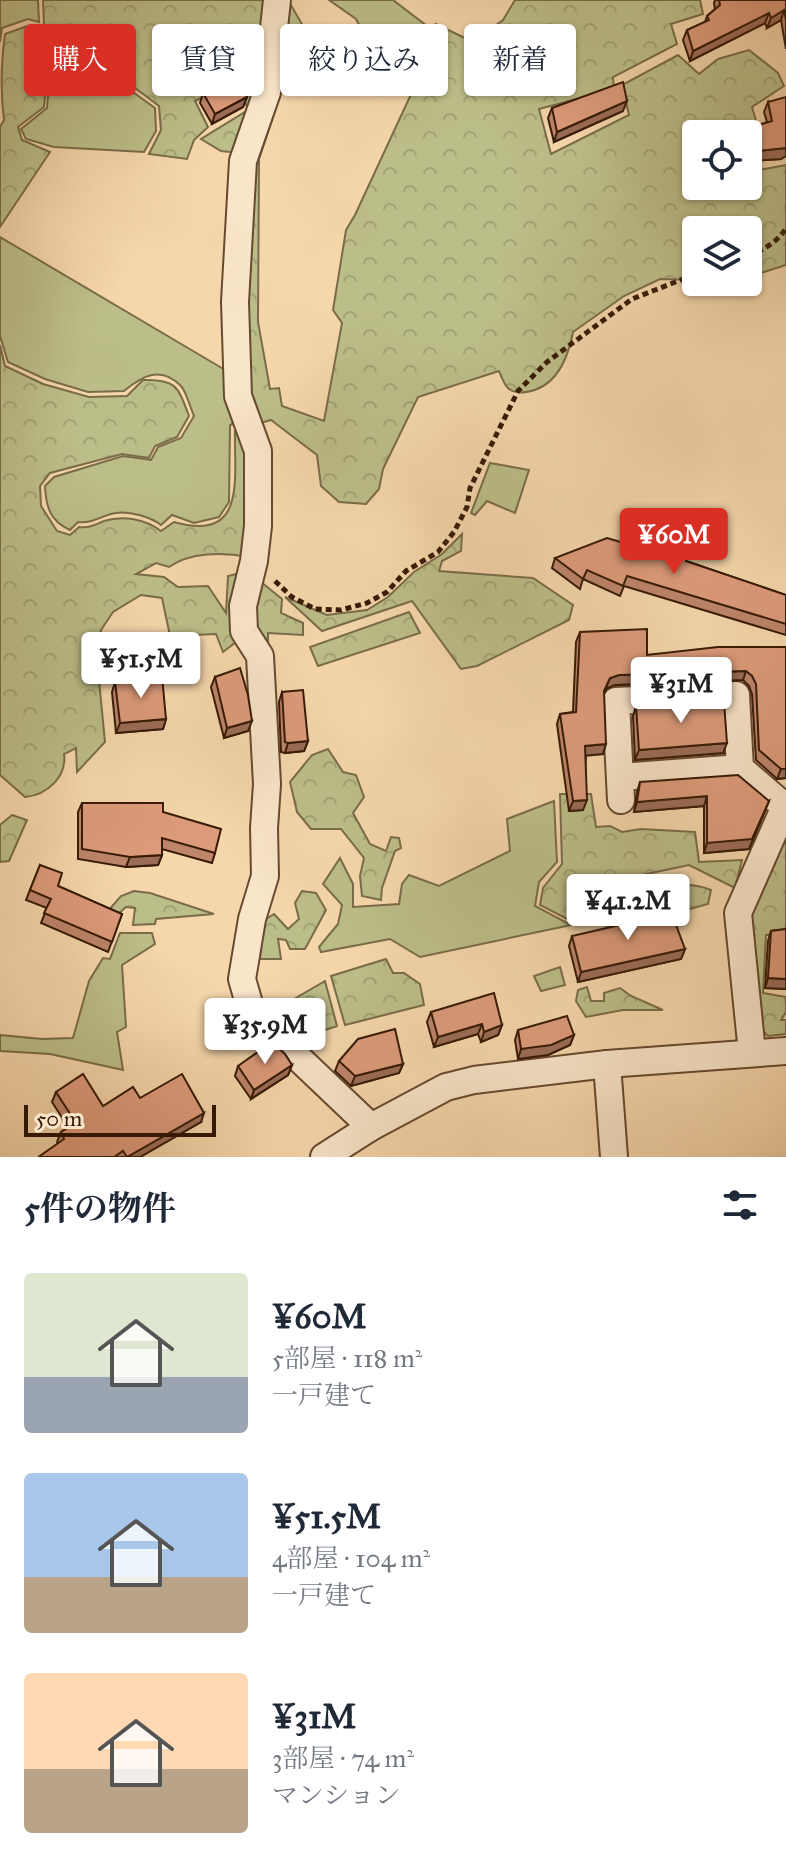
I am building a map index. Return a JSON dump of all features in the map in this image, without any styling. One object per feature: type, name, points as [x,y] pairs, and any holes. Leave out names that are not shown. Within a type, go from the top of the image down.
[{"type":"street","points":[[277,0],[267,92],[243,161],[235,302],[238,396],[258,451],[258,526],[254,561],[243,606],[244,631],[260,656],[267,784],[265,876],[252,919],[242,979],[252,1014],[371,1127]]},
{"type":"street","points":[[740,768],[621,788],[616,701],[736,695],[740,768],[785,805],[778,843],[738,913],[752,1053]]},
{"type":"street","points":[[324,1157],[371,1127],[446,1087],[474,1080],[607,1064],[786,1051]]},
{"type":"street","points":[[607,1064],[614,1157]]},
{"type":"path","points":[[762,251],[786,228]]},
{"type":"path","points":[[254,561],[292,597],[315,609],[341,610],[367,603],[387,592],[417,562],[438,552],[454,532],[467,507],[470,488],[518,391],[547,362],[632,299],[682,279]]},
{"type":"green space","points":[[0,0],[38,0],[39,22],[28,19],[2,28],[0,42]]},
{"type":"green space","points":[[43,0],[271,0],[264,80],[264,24],[152,24],[152,96],[205,96],[195,101],[208,127],[194,140],[187,159],[149,154],[161,130],[159,106],[136,89],[136,24],[44,24]]},
{"type":"green space","points":[[288,0],[302,24],[282,24]]},
{"type":"green space","points":[[329,0],[393,0],[424,24],[359,24]]},
{"type":"green space","points":[[515,0],[700,0],[703,14],[671,24],[677,44],[613,77],[614,89],[539,109],[551,154],[629,115],[622,85],[678,55],[699,74],[718,59],[749,50],[778,73],[784,86],[752,107],[756,120],[682,120],[682,200],[762,200],[762,169],[786,165],[786,265],[762,273],[762,216],[682,216],[682,280],[660,279],[624,296],[573,332],[564,361],[545,385],[521,392],[512,391],[499,371],[418,397],[383,469],[379,489],[366,504],[339,502],[321,486],[317,455],[271,420],[260,423],[245,395],[248,162],[280,32],[280,96],[259,159],[258,322],[270,389],[279,388],[282,406],[324,421],[342,323],[333,310],[346,230],[410,96],[448,96],[448,30],[464,38],[464,96],[576,96],[576,24],[498,24]]},
{"type":"green space","points":[[24,27],[24,96],[45,96],[44,107],[18,127],[22,140],[50,152],[0,227],[0,127],[4,120],[2,77],[5,34]]},
{"type":"green space","points":[[136,94],[155,108],[156,131],[144,152],[54,147],[26,139],[21,129],[47,108],[48,96]]},
{"type":"green space","points":[[243,96],[261,96],[239,153],[221,151],[201,139],[248,110]]},
{"type":"green space","points":[[0,237],[232,374],[239,421],[230,425],[229,502],[219,517],[194,523],[172,515],[161,525],[140,515],[116,513],[78,522],[70,530],[54,518],[48,507],[45,486],[54,477],[123,456],[151,460],[158,447],[181,438],[194,416],[181,386],[166,376],[145,377],[124,391],[88,392],[45,379],[8,362],[0,336]]},
{"type":"green space","points":[[0,345],[5,366],[43,384],[89,397],[127,396],[143,380],[170,383],[179,392],[189,416],[177,437],[155,446],[149,458],[122,454],[50,473],[40,486],[41,506],[57,531],[70,535],[79,527],[119,518],[141,521],[161,531],[174,522],[198,526],[214,523],[225,515],[232,502],[235,431],[242,426],[251,455],[248,557],[228,554],[197,556],[169,567],[156,563],[136,574],[164,577],[178,587],[208,586],[226,613],[228,576],[244,572],[240,639],[223,652],[216,634],[170,636],[162,598],[141,595],[113,612],[101,630],[97,660],[105,742],[77,772],[76,748],[64,754],[62,770],[54,783],[41,793],[25,797],[0,775]]},
{"type":"green space","points":[[490,463],[529,470],[515,513],[487,501],[475,515],[471,513]]},
{"type":"green space","points":[[462,534],[461,551],[442,561],[439,571],[533,578],[573,605],[569,620],[477,666],[461,669],[412,601],[322,631],[285,597],[327,615],[367,610],[442,554]]},
{"type":"green space","points":[[256,578],[282,599],[281,613],[303,623],[303,635],[268,633],[268,645],[258,643],[249,596]]},
{"type":"green space","points":[[409,612],[420,633],[318,666],[310,647]]},
{"type":"green space","points":[[328,749],[343,772],[356,775],[364,797],[353,813],[370,844],[386,851],[391,837],[399,838],[401,848],[395,851],[381,900],[362,896],[360,876],[364,858],[341,829],[311,829],[297,812],[290,782],[312,755]]},
{"type":"green space","points":[[560,794],[591,794],[596,827],[610,826],[622,832],[641,829],[695,832],[699,862],[742,860],[735,888],[689,865],[599,884],[599,902],[670,886],[698,886],[711,890],[708,904],[624,927],[575,923],[540,905],[543,888],[562,864]]},
{"type":"green space","points":[[554,801],[557,862],[539,882],[535,906],[571,925],[420,957],[390,939],[321,952],[319,947],[338,924],[342,905],[323,884],[340,858],[353,884],[353,907],[399,904],[402,884],[409,875],[439,886],[510,851],[507,819]]},
{"type":"green space","points":[[12,815],[27,820],[9,861],[0,862],[0,825]]},
{"type":"green space","points":[[786,838],[786,934],[766,935],[763,993],[786,997],[786,1012],[781,1020],[786,1020],[786,1034],[768,1036],[759,1027],[746,915],[772,851]]},
{"type":"green space","points":[[134,891],[150,893],[214,914],[156,919],[155,924],[133,925],[135,908],[126,907],[117,915],[107,912],[121,896]]},
{"type":"green space","points":[[302,891],[316,893],[326,910],[305,949],[290,949],[286,940],[278,939],[281,959],[260,959],[263,921],[274,914],[288,929],[299,919],[295,903]]},
{"type":"green space","points":[[120,933],[152,933],[155,944],[122,965],[126,1027],[117,1032],[123,1070],[50,1054],[0,1051],[0,1035],[73,1038],[89,981],[103,958],[110,959]]},
{"type":"green space","points":[[386,959],[393,973],[404,973],[420,984],[424,1005],[345,1025],[331,976]]},
{"type":"green space","points":[[560,967],[565,985],[541,991],[534,976]]},
{"type":"green space","points":[[325,981],[337,1026],[307,1036],[290,1019],[289,1002]]},
{"type":"green space","points":[[587,987],[591,1001],[604,1001],[604,993],[620,988],[663,1010],[623,1010],[586,1017],[576,1001],[578,990]]},
{"type":"building","points":[[719,0],[786,0],[786,20],[784,10],[771,18],[769,13],[693,51],[687,30],[709,20],[707,16],[720,5]]},
{"type":"building","points":[[623,82],[627,101],[557,132],[552,108]]},
{"type":"building","points":[[205,96],[247,96],[247,97],[215,114]]},
{"type":"building","points":[[786,97],[786,148],[762,150],[762,124],[772,121],[768,102]]},
{"type":"building","points":[[607,538],[637,547],[639,540],[687,557],[686,561],[786,595],[786,624],[627,576],[623,586],[587,570],[583,579],[555,558]]},
{"type":"building","points":[[647,629],[647,655],[718,647],[786,647],[786,769],[781,769],[759,750],[756,684],[746,671],[619,675],[610,678],[604,691],[606,744],[585,746],[587,800],[573,801],[560,714],[576,712],[580,632]]},
{"type":"building","points":[[240,668],[252,721],[227,728],[215,677]]},
{"type":"building","points":[[162,676],[166,719],[120,723],[115,682]]},
{"type":"building","points":[[303,690],[308,741],[288,743],[285,742],[282,692]]},
{"type":"building","points":[[724,702],[727,743],[639,750],[636,706]]},
{"type":"building","points":[[738,775],[769,801],[752,839],[707,843],[707,796],[637,802],[640,782]]},
{"type":"building","points":[[82,803],[163,803],[163,812],[221,829],[215,853],[162,838],[162,855],[130,857],[82,849]]},
{"type":"building","points":[[40,865],[62,873],[58,886],[122,914],[112,942],[44,913],[51,899],[30,890]]},
{"type":"building","points":[[670,909],[685,949],[581,972],[572,936],[650,918]]},
{"type":"building","points":[[786,929],[786,979],[768,978],[771,931]]},
{"type":"building","points":[[494,993],[502,1025],[484,1032],[482,1024],[438,1037],[431,1012]]},
{"type":"building","points":[[567,1016],[574,1035],[551,1045],[521,1049],[518,1030]]},
{"type":"building","points":[[395,1029],[403,1064],[355,1076],[339,1061],[358,1039]]},
{"type":"building","points":[[272,1042],[292,1065],[254,1090],[238,1066]]},
{"type":"building","points":[[83,1074],[103,1106],[133,1087],[140,1098],[182,1074],[204,1113],[127,1157],[123,1151],[114,1157],[41,1157],[64,1139],[61,1132],[76,1123],[56,1092]]}]
